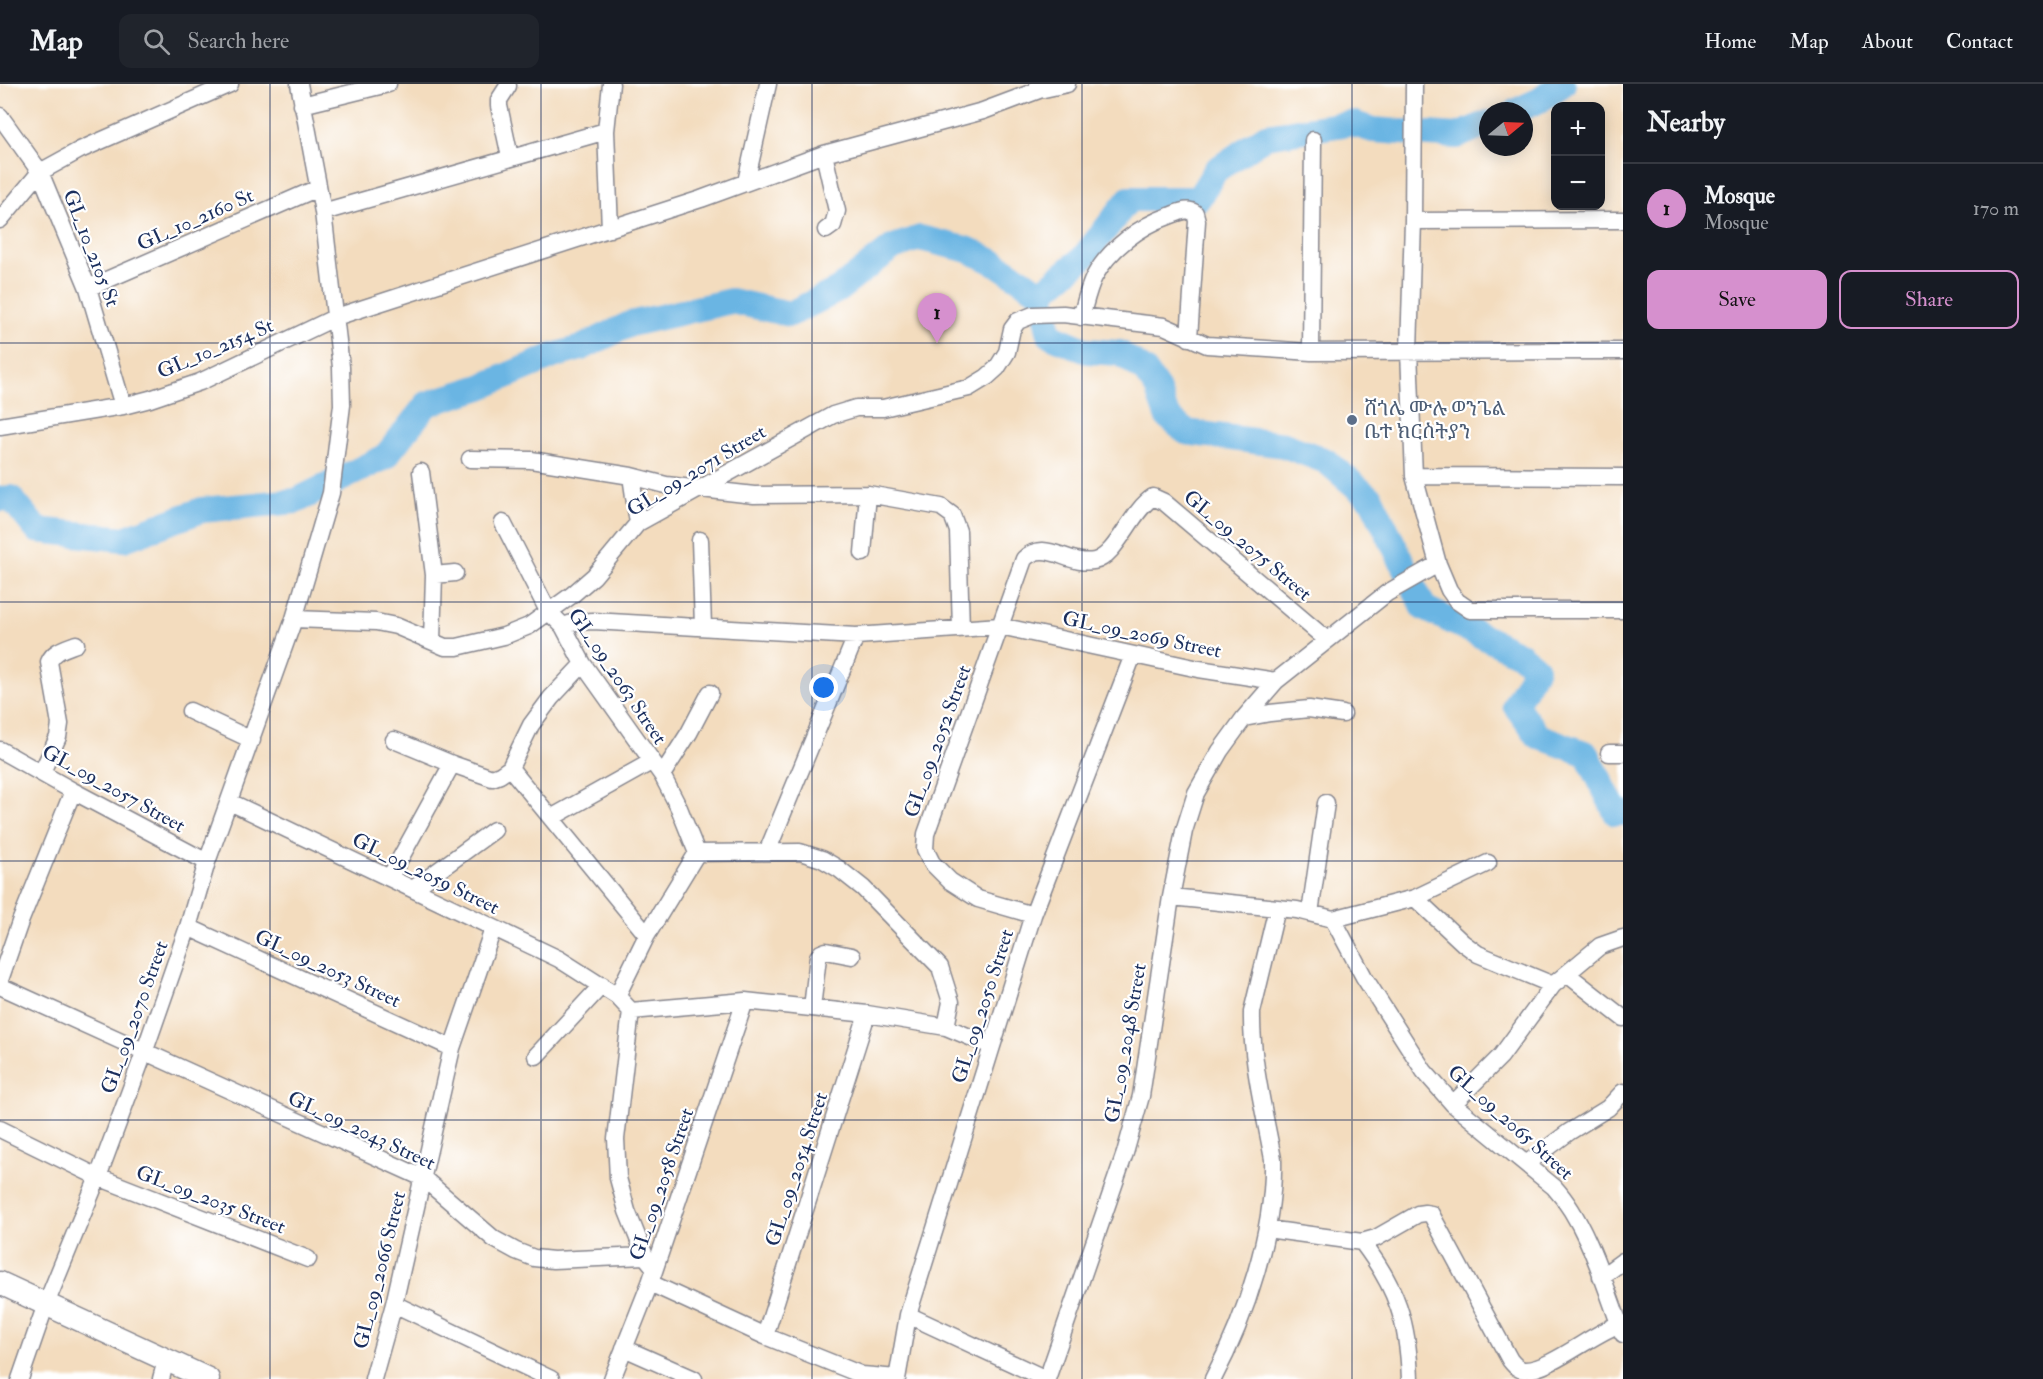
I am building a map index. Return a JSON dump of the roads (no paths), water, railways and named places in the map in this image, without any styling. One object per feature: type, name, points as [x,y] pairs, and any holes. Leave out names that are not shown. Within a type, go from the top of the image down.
[{"type":"main road","points":[[0,1283],[46,1304],[164,1370],[208,1379]]},
{"type":"street","points":[[0,220],[40,172],[90,145],[230,84]]},
{"type":"street","name":"GL_09_2070 Street","points":[[20,1379],[46,1304],[98,1177],[144,1053],[188,927],[207,862],[294,619],[331,493],[342,405],[341,367],[322,212],[299,84]]},
{"type":"street","points":[[302,105],[388,84]]},
{"type":"street","points":[[610,229],[606,131],[612,84]]},
{"type":"street","points":[[746,182],[768,84]]},
{"type":"street","name":"GL_10_2154 St","points":[[0,426],[123,406],[200,382],[336,317],[610,229],[824,154],[983,111],[1039,87],[1067,84]]},
{"type":"street","points":[[1414,84],[1409,351],[1414,476],[1438,564],[1449,590],[1457,601],[1470,610],[1623,610]]},
{"type":"street","points":[[508,86],[499,100],[499,106],[510,157]]},
{"type":"street","name":"GL_10_2105 St","points":[[0,116],[40,172],[88,288],[123,406]]},
{"type":"street","points":[[322,212],[606,131]]},
{"type":"street","points":[[1311,352],[1313,140]]},
{"type":"street","points":[[824,154],[837,211],[833,225],[826,230]]},
{"type":"street","name":"GL_10_2160 St","points":[[88,288],[318,188]]},
{"type":"street","points":[[1189,338],[1197,221],[1195,213],[1191,210],[1159,219],[1132,235],[1111,253],[1095,277],[1081,317],[1164,326],[1189,338],[1207,345],[1311,352],[1623,351]]},
{"type":"street","points":[[1413,220],[1623,220]]},
{"type":"street","name":"GL_09_2071 Street","points":[[294,619],[376,622],[396,626],[445,647],[457,647],[504,636],[528,626],[572,595],[594,576],[638,523],[832,415],[856,408],[883,408],[969,388],[997,369],[1007,352],[1012,329],[1018,321],[1033,315],[1063,314],[1081,317]]},
{"type":"street","points":[[470,459],[531,460],[666,484],[754,495],[868,494],[941,507],[952,515],[958,531],[961,629]]},
{"type":"street","points":[[421,472],[434,575],[432,642]]},
{"type":"street","points":[[631,476],[638,523]]},
{"type":"street","points":[[1414,476],[1623,477]]},
{"type":"street","points":[[863,553],[868,494]]},
{"type":"street","name":"GL_09_2075 Street","points":[[1000,626],[1024,559],[1032,551],[1042,550],[1080,562],[1096,561],[1107,555],[1143,503],[1153,498],[1164,502],[1327,640]]},
{"type":"street","name":"GL_09_2063 Street","points":[[503,523],[548,611],[563,626],[583,664],[662,775],[679,808],[697,853]]},
{"type":"street","points":[[700,540],[703,626]]},
{"type":"street","name":"GL_09_2048 Street","points":[[1046,1379],[1121,1164],[1141,1096],[1171,897],[1184,831],[1196,793],[1220,751],[1244,718],[1276,681],[1387,593],[1438,564]]},
{"type":"street","points":[[434,575],[455,573]]},
{"type":"street","name":"GL_09_2069 Street","points":[[563,626],[575,622],[593,621],[856,636],[1000,626],[1199,669],[1276,681]]},
{"type":"street","name":"GL_09_2052 Street","points":[[1000,626],[926,834],[925,849],[932,863],[944,875],[978,899],[1033,915]]},
{"type":"street","points":[[767,852],[856,636]]},
{"type":"street","points":[[42,772],[58,737],[60,724],[51,656],[76,644]]},
{"type":"street","name":"GL_09_2050 Street","points":[[897,1378],[908,1315],[1033,915],[1133,655]]},
{"type":"street","points":[[394,740],[492,778],[500,775],[510,768],[531,725],[583,664]]},
{"type":"street","points":[[662,775],[711,693]]},
{"type":"street","points":[[1244,718],[1309,709],[1342,714]]},
{"type":"street","points":[[190,711],[252,740]]},
{"type":"street","name":"GL_09_2057 Street","points":[[0,750],[207,862]]},
{"type":"street","points":[[551,818],[651,762]]},
{"type":"street","points":[[390,877],[452,764]]},
{"type":"street","points":[[510,768],[647,935]]},
{"type":"street","points":[[0,981],[20,922],[73,791]]},
{"type":"street","name":"GL_09_2059 Street","points":[[230,802],[559,959],[602,985],[617,996],[631,1011]]},
{"type":"street","points":[[1310,913],[1326,803]]},
{"type":"street","points":[[412,890],[494,830]]},
{"type":"street","points":[[617,996],[647,935],[697,853],[800,852],[822,859],[863,888],[940,968],[951,1002],[946,1027]]},
{"type":"street","points":[[1171,897],[1277,908],[1310,913],[1334,920],[1415,898],[1488,863]]},
{"type":"street","points":[[1415,898],[1478,954],[1553,985]]},
{"type":"street","points":[[1213,1379],[1246,1302],[1267,1228],[1273,1159],[1254,1057],[1252,1012],[1277,908]]},
{"type":"street","name":"GL_09_2065 Street","points":[[1334,920],[1364,977],[1424,1071],[1454,1104],[1554,1186],[1566,1200],[1579,1220],[1622,1327]]},
{"type":"street","name":"GL_09_2053 Street","points":[[188,927],[452,1048]]},
{"type":"street","name":"GL_09_2066 Street","points":[[373,1379],[394,1304],[452,1048],[493,929]]},
{"type":"street","points":[[1454,1104],[1501,1056],[1553,985],[1600,946],[1623,938]]},
{"type":"street","points":[[812,1008],[820,953],[826,951],[852,956]]},
{"type":"street","points":[[1567,974],[1623,1018]]},
{"type":"street","points":[[536,1056],[602,985]]},
{"type":"street","name":"GL_09_2043 Street","points":[[0,986],[423,1178],[494,1239],[534,1258],[650,1261]]},
{"type":"street","points":[[650,1261],[627,1211],[618,1178],[616,1139],[631,1011],[745,1001],[867,1014],[946,1027],[991,1046]]},
{"type":"street","name":"GL_09_2058 Street","points":[[612,1379],[650,1283],[650,1261],[745,1001]]},
{"type":"street","name":"GL_09_2054 Street","points":[[765,1336],[867,1014]]},
{"type":"street","points":[[1526,1164],[1569,1132],[1608,1108],[1623,1092]]},
{"type":"street","name":"GL_09_2035 Street","points":[[0,1129],[98,1177],[308,1259]]},
{"type":"street","points":[[1267,1228],[1362,1242],[1376,1238],[1418,1214],[1425,1212],[1431,1214],[1510,1360],[1517,1368],[1525,1370],[1542,1366],[1622,1327]]},
{"type":"street","points":[[1362,1242],[1378,1262],[1398,1300],[1406,1329],[1410,1379]]},
{"type":"street","points":[[1601,1277],[1623,1261]]},
{"type":"street","points":[[650,1283],[765,1336],[862,1375],[897,1378]]},
{"type":"street","points":[[394,1304],[551,1379]]},
{"type":"street","points":[[908,1315],[1046,1379]]},
{"type":"street","points":[[624,1348],[694,1379]]},
{"type":"waterway","points":[[1533,103],[1563,84]]},
{"type":"waterway","points":[[1041,293],[1083,258],[1129,199],[1198,199],[1216,170],[1266,136],[1351,123],[1373,130],[1457,136],[1479,127]]},
{"type":"waterway","points":[[0,499],[11,498],[37,530],[124,539],[202,510],[296,501],[385,457],[427,404],[481,387],[553,356],[581,348],[630,324],[731,301],[790,314],[838,290],[893,247],[920,238],[969,250],[997,264],[1041,293],[1050,335],[1087,351],[1120,353],[1144,370],[1157,388],[1167,416],[1186,432],[1284,445],[1326,461],[1372,500],[1424,608],[1519,654],[1536,668],[1515,705],[1538,736],[1587,754],[1616,813],[1623,813]]},
{"type":"place","name":"Mosque","points":[[937,343]]},
{"type":"place","name":"ሸጎሌ ሙሉ ወንጌል ቤተ ክርስትያን","points":[[1352,420]]}]
